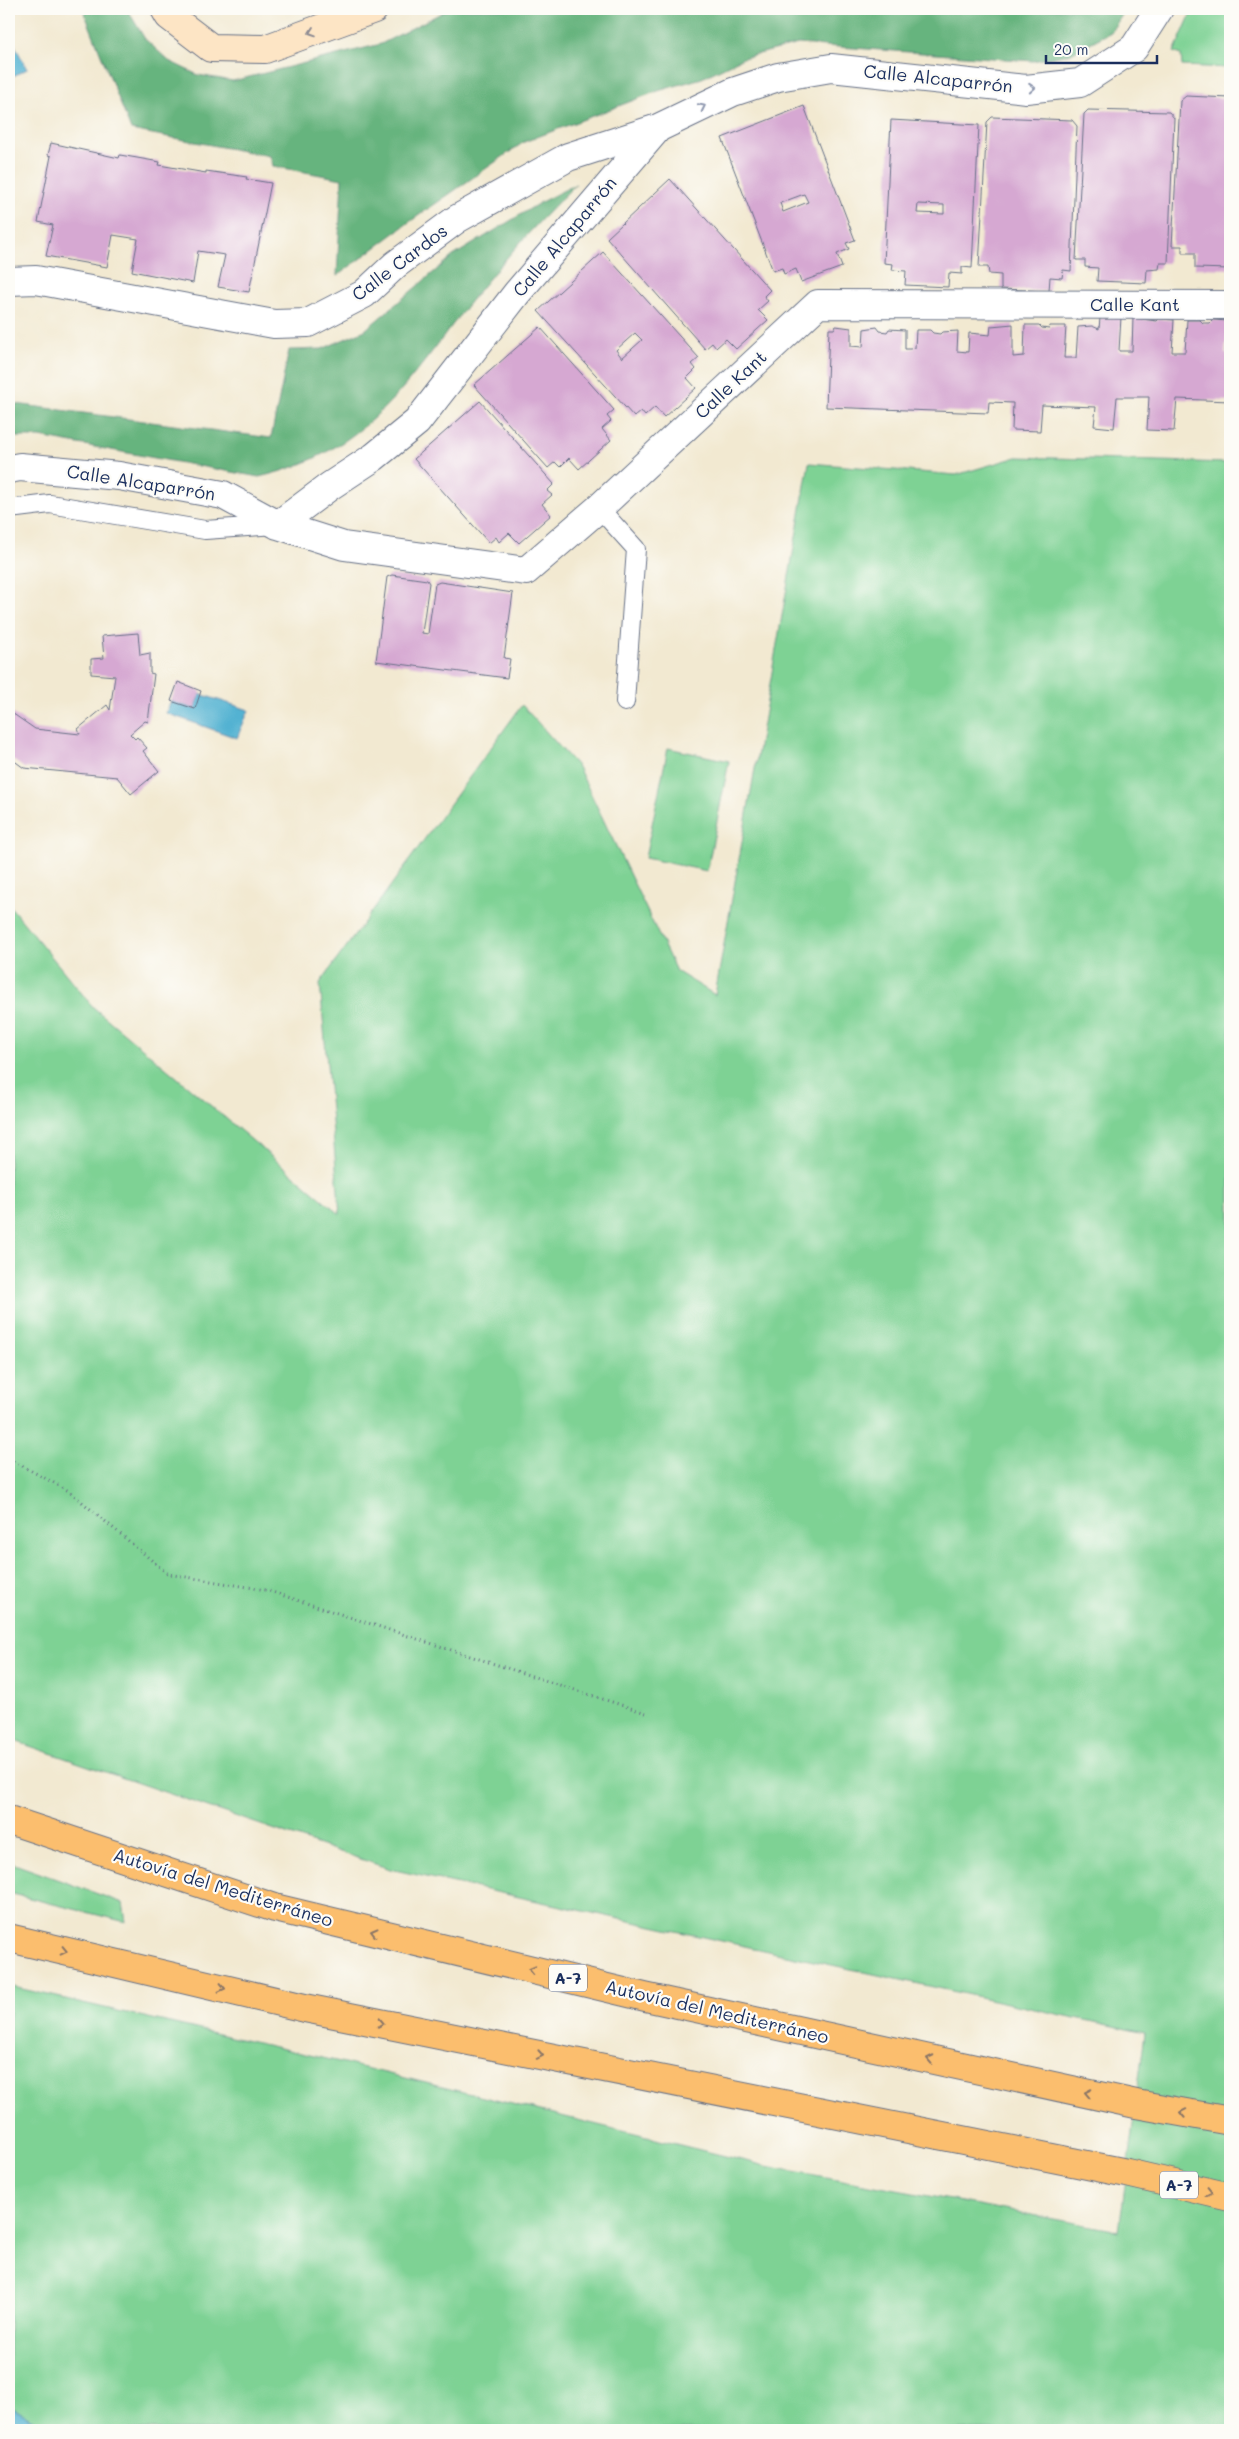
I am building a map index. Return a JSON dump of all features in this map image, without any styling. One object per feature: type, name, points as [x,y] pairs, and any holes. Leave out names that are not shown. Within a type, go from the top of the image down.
[{"type":"highway","name":"Autovía del Mediterráneo","points":[[9,1820],[275,1908],[645,1997],[1136,2104],[1230,2121]]},
{"type":"highway","name":"A-7","points":[[9,1938],[305,2008],[1127,2173],[1230,2197]]},
{"type":"street","points":[[165,9],[169,16],[211,48],[265,49],[374,9]]},
{"type":"street","name":"Calle Alcaparrón","points":[[9,469],[20,467],[118,476],[223,495],[278,525],[330,486],[374,457],[417,422],[517,293],[658,128],[733,92],[778,77],[831,68],[1026,89],[1080,83],[1134,48],[1159,9]]},
{"type":"street","name":"Calle Cardos","points":[[9,281],[36,280],[274,324],[308,323],[364,294],[395,265],[465,214],[568,157],[658,128]]},
{"type":"street","name":"Calle Kant","points":[[278,525],[344,546],[526,571],[599,508],[818,304],[1230,305]]},
{"type":"lane","points":[[9,509],[50,504],[205,530],[278,525]]},
{"type":"lane","points":[[599,508],[636,549],[625,702]]},
{"type":"path","points":[[9,1459],[69,1491],[168,1574],[266,1590],[646,1713]]},
{"type":"green space","points":[[83,9],[127,9],[145,39],[169,61],[198,75],[233,81],[381,44],[449,9],[1126,9],[1111,32],[1069,54],[1033,61],[798,44],[743,58],[702,78],[658,91],[524,142],[408,223],[337,276],[342,179],[273,166],[270,156],[131,130]]},
{"type":"green space","points":[[1193,9],[1230,9],[1230,68],[1182,66],[1181,55],[1174,52]]},
{"type":"green space","points":[[576,184],[498,268],[429,356],[384,408],[359,431],[330,450],[297,465],[259,477],[40,437],[9,437],[9,405],[16,404],[271,438],[289,350],[322,349],[365,330],[453,256],[541,202]]},
{"type":"green space","points":[[1017,457],[1230,463],[1230,2430],[52,2430],[9,2406],[9,1986],[340,2062],[766,2166],[1119,2231],[1145,2033],[390,1869],[9,1739],[9,905],[93,1007],[340,1214],[320,983],[522,705],[578,767],[676,971],[715,995],[809,463],[956,475]]},
{"type":"green space","points":[[668,748],[729,761],[707,871],[645,858]]},
{"type":"green space","points":[[9,1862],[123,1903],[126,1922],[9,1893]]},
{"type":"water","points":[[9,34],[27,69],[9,78]]},
{"type":"water","points":[[200,694],[249,710],[237,738],[166,713],[171,701],[195,709]]},
{"type":"water","points":[[9,2406],[52,2430],[9,2430]]},
{"type":"building","points":[[1186,96],[1230,98],[1230,269],[1195,268],[1195,253],[1182,253],[1182,246],[1172,246],[1180,101]]},
{"type":"building","points":[[804,106],[855,240],[846,243],[849,249],[837,254],[842,267],[801,282],[796,269],[784,274],[782,268],[773,271],[722,138]],"holes":[[[804,194],[808,202],[783,212],[780,203]]]},
{"type":"building","points":[[1088,110],[1169,112],[1174,118],[1168,263],[1160,263],[1159,269],[1147,270],[1146,283],[1097,281],[1098,268],[1085,267],[1085,260],[1076,260],[1084,114]]},
{"type":"building","points":[[992,117],[1072,120],[1077,126],[1071,271],[1063,270],[1062,278],[1050,277],[1049,291],[1001,289],[1001,275],[989,274],[988,267],[979,267],[987,122]]},
{"type":"building","points":[[891,120],[979,125],[972,268],[962,267],[962,274],[949,273],[948,287],[905,285],[906,271],[892,270],[893,264],[884,263]],"holes":[[[918,204],[944,205],[944,214],[917,213]]]},
{"type":"building","points":[[51,143],[119,158],[120,155],[160,162],[159,165],[206,173],[206,171],[247,177],[246,179],[271,183],[249,292],[218,287],[225,255],[198,251],[193,283],[132,271],[138,239],[113,235],[107,267],[46,256],[53,225],[38,222],[51,156],[48,155]]},
{"type":"building","points":[[670,179],[770,290],[764,296],[768,301],[758,310],[768,320],[736,349],[726,339],[716,348],[712,343],[705,349],[607,238]]},
{"type":"building","points":[[603,252],[699,358],[692,364],[696,369],[687,378],[696,388],[664,417],[655,407],[645,416],[641,411],[634,417],[538,311]],"holes":[[[635,333],[642,340],[622,358],[616,350]]]},
{"type":"building","points":[[1121,317],[1119,351],[1132,351],[1133,318],[1157,321],[1159,319],[1174,320],[1172,352],[1185,352],[1187,320],[1200,320],[1203,323],[1210,323],[1213,320],[1228,321],[1225,353],[1230,354],[1230,401],[1177,399],[1174,431],[1147,430],[1149,397],[1117,397],[1114,428],[1094,426],[1096,407],[1042,405],[1040,431],[1012,430],[1013,403],[989,402],[988,413],[826,407],[829,329],[834,329],[836,326],[851,328],[851,346],[863,347],[864,329],[877,327],[880,331],[887,332],[889,329],[905,330],[905,349],[915,348],[916,330],[930,330],[933,333],[940,334],[942,332],[958,331],[957,351],[968,352],[969,333],[990,335],[991,326],[1013,324],[1013,357],[1024,356],[1025,325],[1039,325],[1042,328],[1049,329],[1050,326],[1066,326],[1064,358],[1076,358],[1078,327],[1092,326],[1099,329],[1100,318]]},
{"type":"building","points":[[540,327],[614,410],[607,416],[611,421],[602,429],[611,440],[579,469],[569,458],[560,467],[555,462],[548,468],[474,385]]},
{"type":"building","points":[[480,401],[554,484],[547,491],[552,495],[542,504],[551,515],[519,543],[509,533],[499,542],[496,537],[489,543],[414,459]]},
{"type":"building","points":[[392,575],[427,580],[429,583],[422,633],[428,634],[435,584],[440,582],[513,593],[504,658],[510,659],[507,678],[376,661],[387,577]]},
{"type":"building","points":[[138,633],[140,655],[150,653],[150,673],[154,674],[148,722],[145,721],[130,734],[135,739],[137,737],[147,748],[143,751],[159,771],[131,794],[117,777],[24,768],[9,757],[9,711],[35,729],[80,734],[78,729],[107,705],[110,710],[115,676],[91,674],[91,659],[104,658],[102,636]]},
{"type":"building","points":[[178,682],[201,691],[195,709],[171,701]]}]
